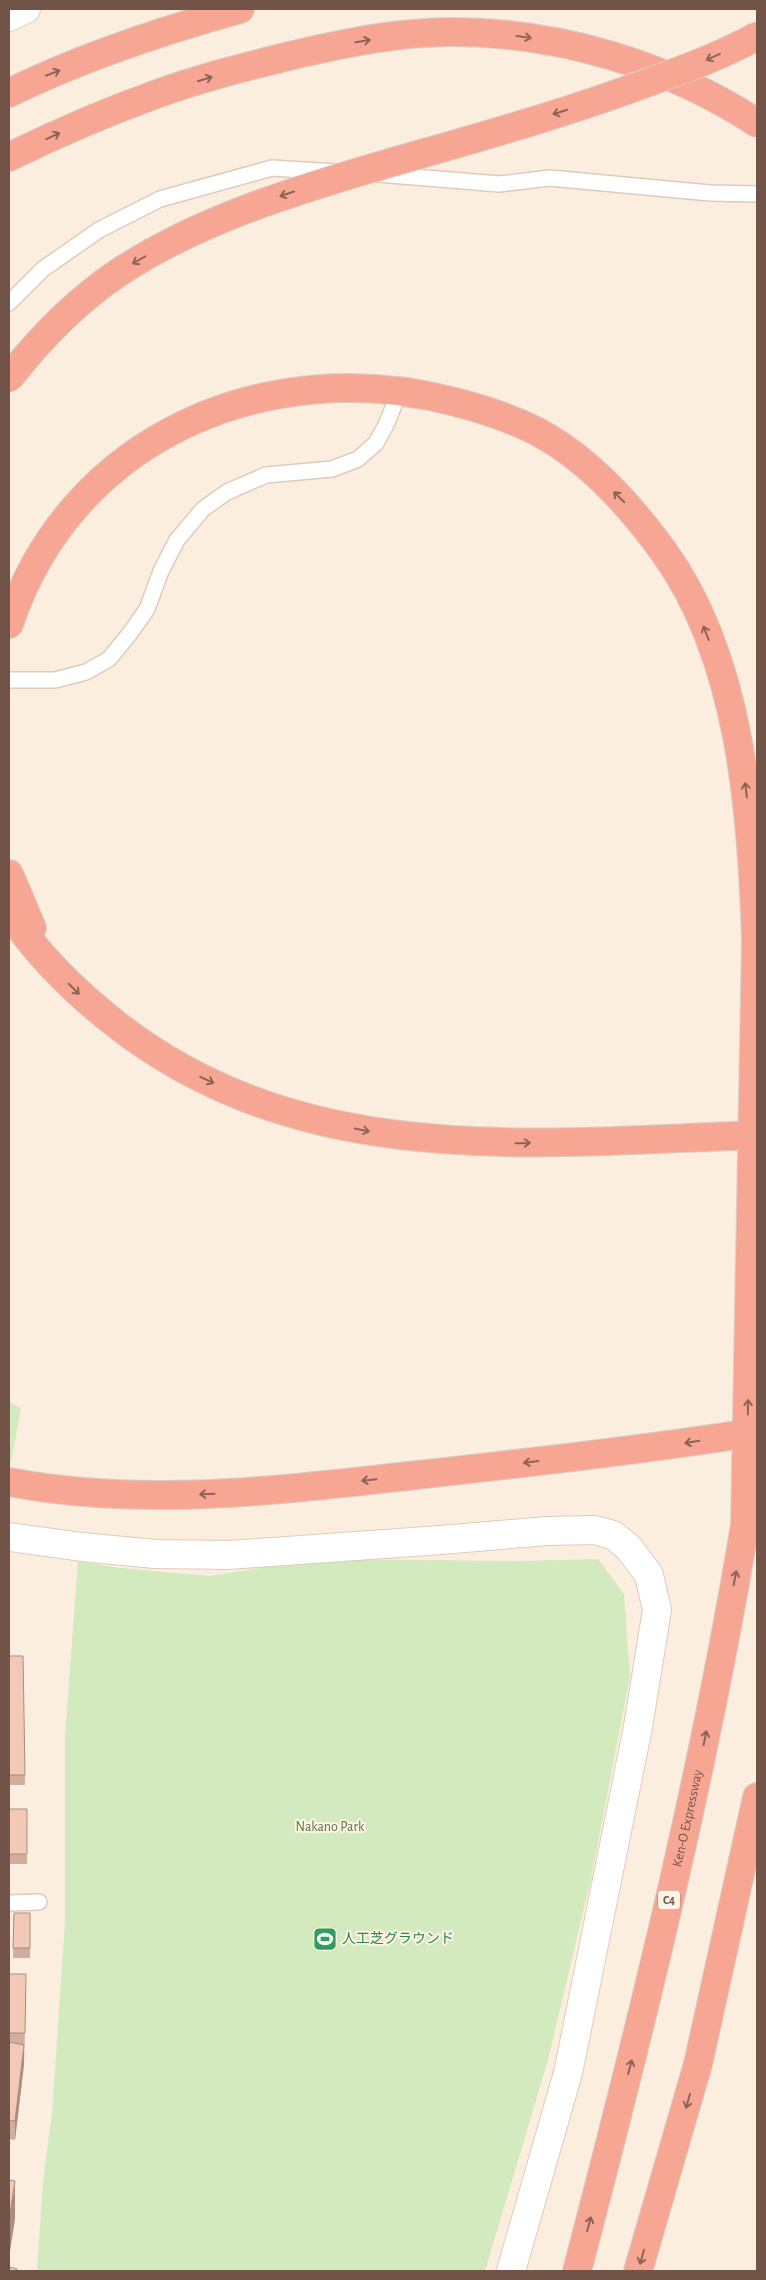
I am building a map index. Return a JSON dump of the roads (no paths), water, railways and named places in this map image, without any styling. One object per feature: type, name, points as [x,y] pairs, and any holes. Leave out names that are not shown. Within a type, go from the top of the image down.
[{"type":"highway","points":[[9,93],[42,77],[160,32],[240,9]]},
{"type":"highway","points":[[9,157],[60,132],[155,94],[251,65],[338,45],[394,36],[450,32],[507,34],[568,43],[631,61],[691,86],[757,123]]},
{"type":"highway","points":[[9,378],[36,343],[75,305],[120,272],[174,240],[240,211],[312,186],[626,91],[690,67],[757,36]]},
{"type":"highway","points":[[9,624],[18,598],[42,552],[72,510],[110,472],[152,441],[201,416],[258,398],[315,388],[341,387],[400,390],[429,395],[484,410],[537,432],[587,465],[629,507],[666,555],[696,608],[718,665],[735,724],[746,787],[754,860],[756,940],[745,1525]]},
{"type":"highway","points":[[9,874],[24,913],[52,967]]},
{"type":"highway","points":[[9,912],[52,967],[90,1004],[132,1037],[181,1068],[237,1094],[301,1116],[372,1132],[424,1139],[492,1143],[757,1135]]},
{"type":"highway","points":[[9,1482],[44,1488],[115,1495],[264,1492],[660,1447],[757,1432]]},
{"type":"highway","name":"Ken-O Expressway","points":[[577,2271],[635,2048],[697,1782],[745,1525],[757,1449]]},
{"type":"highway","points":[[698,2064],[757,1797]]},
{"type":"highway","points":[[638,2271],[698,2064],[739,1945],[757,1862]]},
{"type":"street","points":[[9,17],[26,9]]},
{"type":"street","points":[[9,1537],[146,1553],[220,1554],[441,1540],[547,1531],[595,1530],[613,1535],[628,1547],[649,1575],[657,1610],[638,1727],[568,2073],[511,2271]]},
{"type":"lane","points":[[9,303],[43,270],[99,230],[160,199],[272,168],[444,178],[499,184],[550,178],[710,193],[757,194]]},
{"type":"lane","points":[[9,680],[55,680],[86,672],[109,659],[132,632],[147,609],[161,570],[177,540],[203,509],[227,492],[266,475],[332,469],[358,459],[376,443],[386,425],[400,390]]},
{"type":"lane","points":[[9,1903],[39,1902]]},
{"type":"place","name":"人工芝グラウンド","points":[[325,1939]]},
{"type":"park label","name":"Nakano Park","points":[[330,1827]]}]
